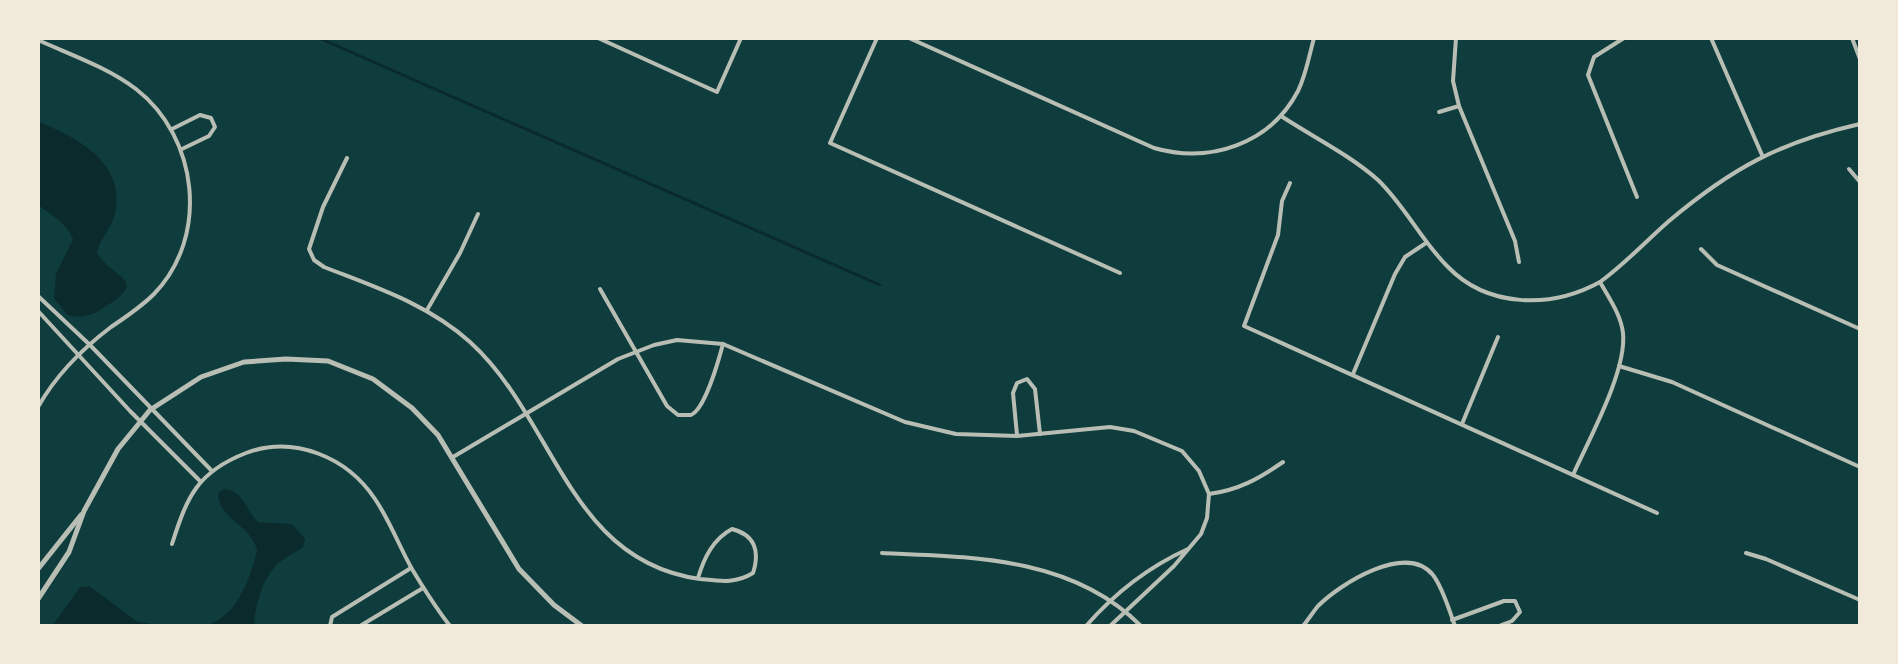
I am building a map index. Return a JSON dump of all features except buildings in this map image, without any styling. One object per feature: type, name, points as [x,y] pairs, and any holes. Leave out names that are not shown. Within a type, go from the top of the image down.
[{"type":"street","points":[[598,38],[717,92],[741,38]]},
{"type":"street","points":[[877,38],[830,143],[1120,273]]},
{"type":"street","points":[[909,38],[1169,152],[1201,155],[1232,148],[1259,135],[1281,116],[1305,76],[1314,38]]},
{"type":"street","points":[[1456,38],[1453,81],[1459,106],[1515,241],[1519,262]]},
{"type":"street","points":[[1624,38],[1594,57],[1588,67],[1588,75],[1637,197]]},
{"type":"street","points":[[1711,38],[1762,155]]},
{"type":"street","points":[[1852,38],[1860,59]]},
{"type":"street","points":[[38,40],[116,75],[148,100],[182,149],[189,181],[190,209],[184,241],[174,269],[135,312],[78,356],[59,376],[38,407]]},
{"type":"street","points":[[1439,112],[1459,106]]},
{"type":"street","points":[[171,130],[200,115],[211,118],[215,127],[209,136],[182,149]]},
{"type":"street","points":[[1281,116],[1377,179],[1401,204],[1447,267],[1466,282],[1506,298],[1530,301],[1556,299],[1582,292],[1600,282],[1700,195],[1762,155],[1826,132],[1860,124]]},
{"type":"street","points":[[347,158],[323,207],[309,249],[314,260],[427,310],[468,340],[509,385],[581,505],[616,544],[657,569],[679,576],[724,582],[742,580],[753,573],[756,563],[753,542],[745,532],[732,529],[720,535],[702,564],[698,578]]},
{"type":"street","points":[[1849,169],[1860,182]]},
{"type":"street","points":[[1290,183],[1282,201],[1278,235],[1244,326],[1657,513]]},
{"type":"street","points":[[427,310],[460,253],[478,214]]},
{"type":"street","points":[[1353,374],[1395,274],[1405,257],[1427,242]]},
{"type":"street","points":[[1701,249],[1717,265],[1860,329]]},
{"type":"street","points":[[1573,475],[1619,366],[1623,334],[1619,318],[1600,282]]},
{"type":"street","points":[[600,289],[667,406],[678,415],[690,415],[699,407],[723,344]]},
{"type":"street","points":[[38,296],[211,470]]},
{"type":"street","points":[[38,311],[201,482]]},
{"type":"street","points":[[1462,424],[1498,337]]},
{"type":"street","points":[[453,457],[635,351],[677,340],[723,344],[905,422],[956,434],[1017,436],[1110,427],[1147,435],[1182,451],[1199,471],[1209,494],[1207,518],[1201,534],[1190,549],[1110,626]]},
{"type":"street","points":[[38,599],[69,552],[84,511],[118,449],[150,410],[201,377],[244,362],[286,359],[328,361],[373,379],[412,408],[438,435],[519,569],[554,605],[582,626]]},
{"type":"street","points":[[1619,366],[1672,382],[1860,467]]},
{"type":"street","points":[[1017,436],[1013,393],[1017,383],[1027,379],[1035,389],[1040,434]]},
{"type":"street","points":[[172,544],[181,515],[211,470],[254,450],[280,445],[306,449],[334,460],[355,475],[374,497],[392,526],[411,568],[450,626]]},
{"type":"street","points":[[1209,494],[1231,491],[1251,483],[1283,462]]},
{"type":"street","points":[[38,569],[84,511]]},
{"type":"street","points":[[1086,626],[1111,601],[1162,561],[1190,549]]},
{"type":"street","points":[[882,553],[968,557],[1044,569],[1069,578],[1111,601],[1141,626]]},
{"type":"street","points":[[1746,553],[1860,600]]},
{"type":"street","points":[[1303,626],[1319,606],[1340,588],[1387,564],[1405,562],[1419,565],[1432,574],[1454,623],[1504,601],[1515,601],[1520,612],[1512,621],[1499,626]]},
{"type":"street","points":[[330,626],[332,617],[411,568]]},
{"type":"street","points":[[360,626],[424,587]]},
{"type":"water","points":[[38,121],[68,135],[95,154],[113,179],[115,213],[97,252],[123,278],[125,290],[105,307],[88,316],[68,315],[54,299],[56,274],[73,239],[63,224],[38,205]]},
{"type":"water","points":[[223,489],[236,493],[258,522],[292,524],[305,539],[303,547],[281,561],[269,574],[258,600],[254,626],[205,626],[226,615],[234,606],[246,585],[257,551],[249,535],[220,503],[218,494]]},
{"type":"water","points":[[89,586],[138,622],[163,626],[52,626],[80,587]]},
{"type":"waterway","points":[[319,38],[880,285]]}]
